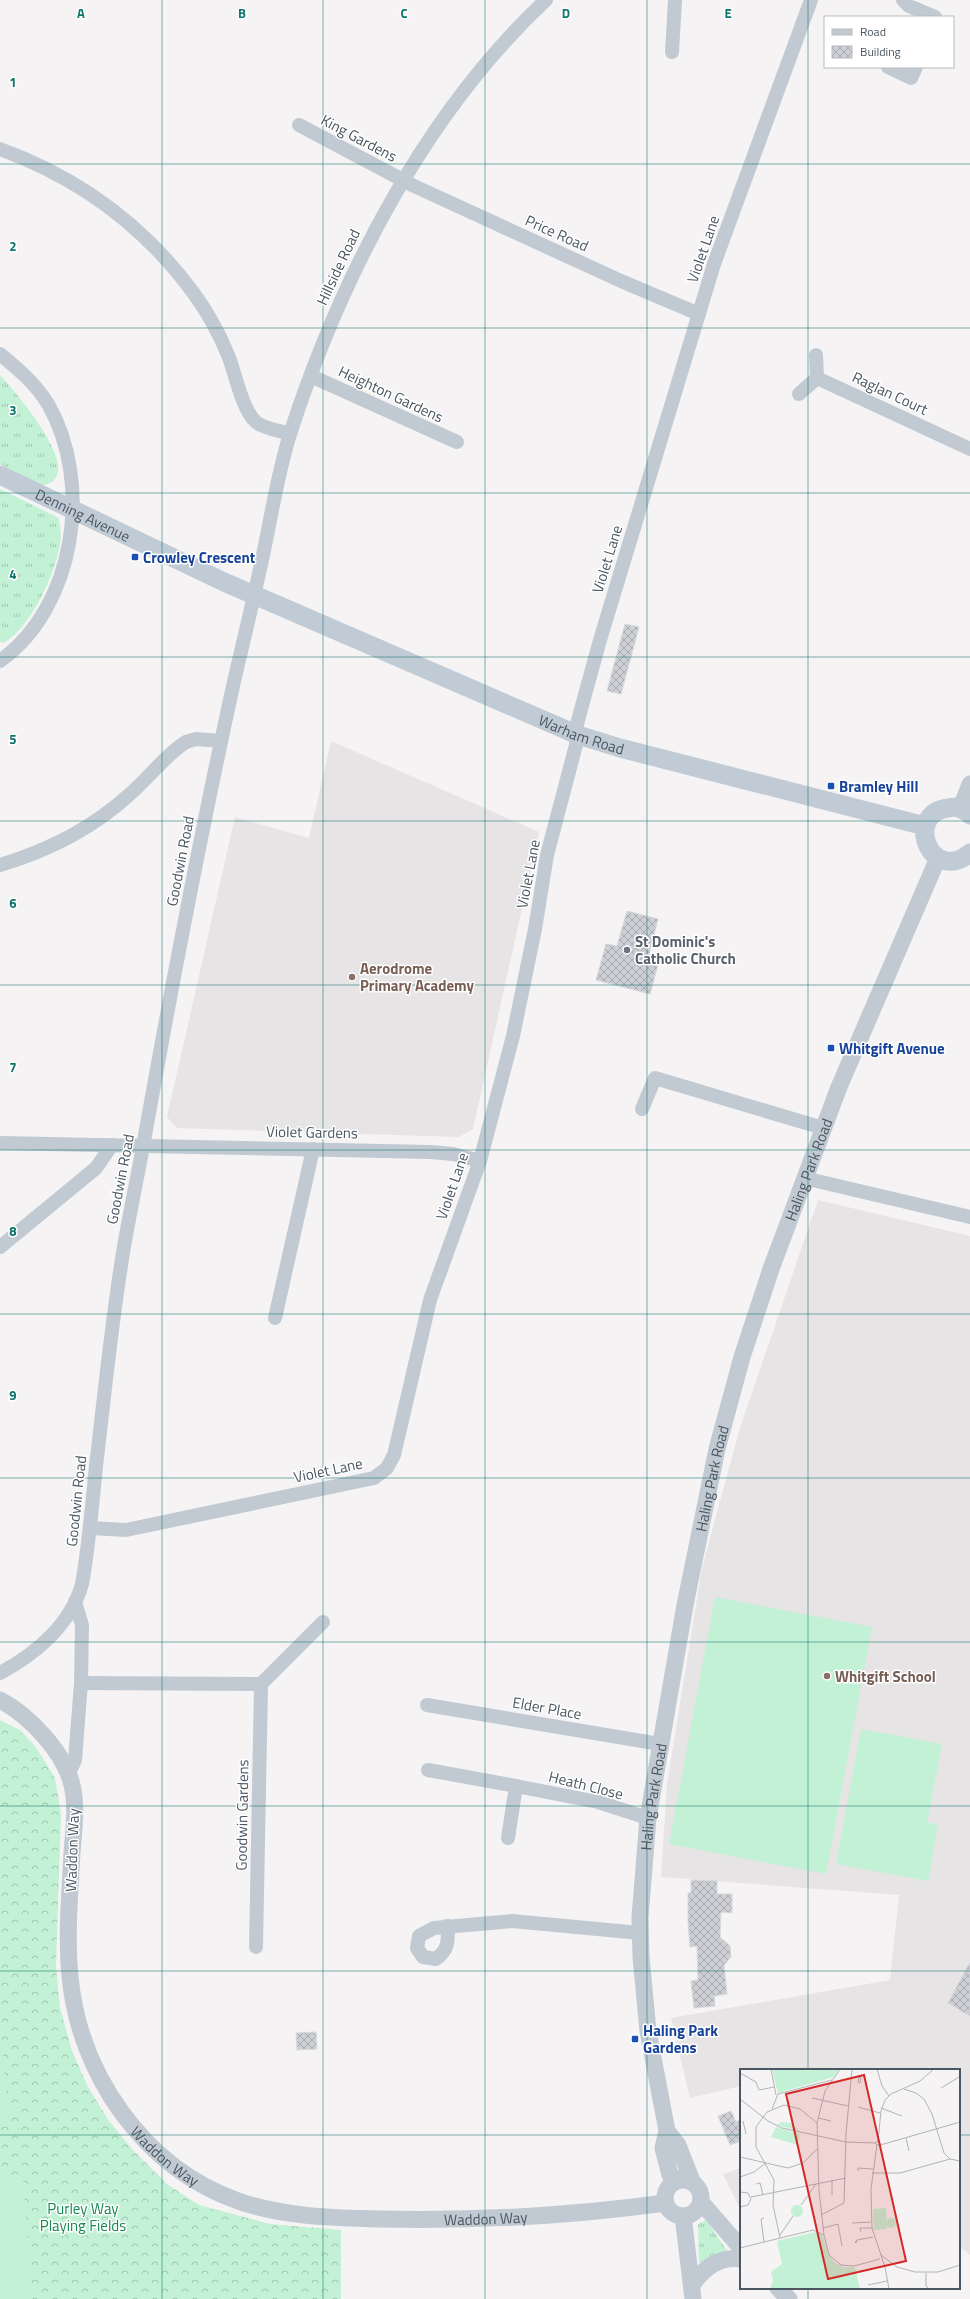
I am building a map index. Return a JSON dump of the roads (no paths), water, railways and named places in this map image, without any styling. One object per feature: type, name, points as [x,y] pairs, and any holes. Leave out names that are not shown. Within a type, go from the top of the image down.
[{"type":"main road","name":"Denning Avenue","points":[[0,475],[253,595]]},
{"type":"main road","name":"Warham Road","points":[[253,595],[578,735],[620,748],[925,826]]},
{"type":"main road","points":[[964,812],[942,809],[930,817],[925,826],[924,838],[929,850],[938,858],[951,862],[963,859],[970,853]]},
{"type":"street","name":"Hillside Road","points":[[253,595],[273,502],[290,434],[311,376],[349,281],[366,245],[403,180],[471,83],[520,24],[546,0]]},
{"type":"street","points":[[672,52],[675,0]]},
{"type":"street","name":"Violet Lane","points":[[90,1528],[126,1530],[374,1478],[388,1468],[399,1440],[430,1300],[480,1161],[513,1036],[535,929],[547,855],[578,735],[577,724],[600,640],[714,264],[811,0]]},
{"type":"street","points":[[906,8],[932,16]]},
{"type":"street","points":[[890,68],[911,78],[916,68]]},
{"type":"street","name":"King Gardens","points":[[299,125],[403,180]]},
{"type":"street","points":[[0,149],[37,164],[88,191],[153,246],[192,291],[218,332],[248,410],[256,422],[290,434]]},
{"type":"street","name":"Price Road","points":[[403,180],[621,281],[699,314]]},
{"type":"street","points":[[0,354],[27,376],[47,404],[60,431],[71,468],[71,510],[65,564],[55,590],[44,612],[28,633],[0,661]]},
{"type":"street","points":[[799,394],[818,378],[816,355]]},
{"type":"street","name":"Heighton Gardens","points":[[311,376],[457,442]]},
{"type":"street","name":"Raglan Court","points":[[818,378],[970,449]]},
{"type":"street","name":"Goodwin Road","points":[[0,1673],[26,1657],[47,1639],[65,1619],[75,1602],[82,1584],[90,1528],[110,1349],[125,1241],[166,1016],[221,741],[253,595]]},
{"type":"street","points":[[0,865],[37,853],[92,823],[119,805],[186,742],[196,739],[221,741]]},
{"type":"street","points":[[964,812],[964,800],[970,784]]},
{"type":"street","name":"Haling Park Road","points":[[684,2181],[670,2174],[663,2148],[667,2131],[648,2031],[640,1933],[641,1888],[648,1818],[685,1605],[717,1449],[742,1357],[771,1269],[823,1128],[938,858]]},
{"type":"street","points":[[642,1109],[655,1078],[823,1128]]},
{"type":"street","name":"Violet Gardens","points":[[0,1143],[437,1152],[453,1154],[480,1161]]},
{"type":"street","points":[[0,1248],[96,1168],[112,1145]]},
{"type":"street","points":[[275,1318],[313,1149]]},
{"type":"street","points":[[804,1178],[970,1217]]},
{"type":"street","points":[[69,1773],[75,1760],[81,1683],[82,1625],[75,1602]]},
{"type":"street","points":[[81,1683],[260,1684],[323,1622]]},
{"type":"street","name":"Goodwin Gardens","points":[[256,1947],[260,1684]]},
{"type":"street","name":"Waddon Way","points":[[0,1700],[19,1712],[35,1726],[69,1773],[73,1789],[74,1818],[69,1954],[72,1994],[78,2023],[95,2069],[118,2108],[154,2149],[180,2171],[204,2185],[238,2201],[268,2210],[304,2216],[379,2219],[468,2219],[595,2212],[666,2203]]},
{"type":"street","name":"Elder Place","points":[[427,1705],[660,1744]]},
{"type":"street","name":"Heath Close","points":[[428,1770],[598,1802],[648,1818]]},
{"type":"street","points":[[508,1838],[516,1786]]},
{"type":"street","points":[[446,1926],[523,1921],[640,1933]]},
{"type":"street","points":[[701,2202],[693,2214],[684,2216],[673,2213],[666,2203],[665,2194],[669,2185],[684,2181],[700,2191],[701,2202],[740,2247]]},
{"type":"street","points":[[684,2216],[692,2292]]},
{"type":"street","points":[[692,2292],[701,2272],[717,2261],[740,2259]]},
{"type":"street","points":[[779,2289],[789,2299]]},
{"type":"place","name":"Crowley Crescent","points":[[135,557]]},
{"type":"place","name":"Bramley Hill","points":[[831,786]]},
{"type":"place","name":"St Dominic's Catholic Church","points":[[627,950]]},
{"type":"place","name":"Aerodrome Primary Academy","points":[[352,977]]},
{"type":"place","name":"Whitgift Avenue","points":[[831,1048]]},
{"type":"place","name":"Whitgift School","points":[[827,1676]]},
{"type":"place","name":"Haling Park Gardens","points":[[635,2039]]},
{"type":"park label","name":"Purley Way Playing Fields","points":[[83,2216]]}]
